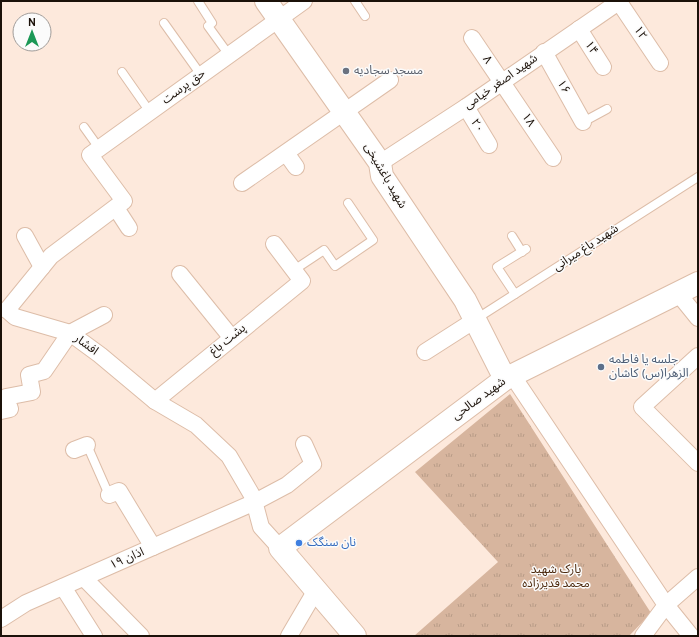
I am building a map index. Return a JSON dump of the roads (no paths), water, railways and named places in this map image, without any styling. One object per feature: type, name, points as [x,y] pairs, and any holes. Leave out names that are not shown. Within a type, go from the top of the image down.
[{"type":"street","name":"شهید باغشیخی","points":[[266,1],[380,162],[382,176],[465,300],[508,377]]},
{"type":"street","name":"حق پرست","points":[[95,152],[304,1]]},
{"type":"street","name":"شهید اصغر خیامی","points":[[380,162],[466,107],[579,29],[612,4]]},
{"type":"street","name":"۱۲","points":[[612,4],[660,63]]},
{"type":"street","name":"۱۴","points":[[579,29],[603,67]]},
{"type":"street","name":"۸","points":[[472,38],[502,82]]},
{"type":"street","name":"۱۶","points":[[544,52],[583,122]]},
{"type":"street","points":[[242,183],[390,80]]},
{"type":"street","name":"۱۸","points":[[502,82],[553,158]]},
{"type":"street","name":"۲۰","points":[[466,107],[489,145]]},
{"type":"street","points":[[4,311],[51,256],[124,201],[95,152]]},
{"type":"street","points":[[286,153],[296,167]]},
{"type":"street","points":[[116,208],[129,228]]},
{"type":"street","points":[[25,236],[42,267]]},
{"type":"street","points":[[274,244],[298,276]]},
{"type":"street","points":[[180,274],[232,337]]},
{"type":"street","name":"پشت باغ","points":[[155,401],[232,337],[298,276]]},
{"type":"street","name":"شهید صالحی","points":[[280,548],[508,377],[677,292],[698,283]]},
{"type":"street","points":[[677,292],[698,318]]},
{"type":"street","name":"افشار","points":[[4,311],[15,317],[70,333],[100,355],[155,401],[196,425],[228,456],[255,502],[261,527],[280,548]]},
{"type":"street","points":[[1,411],[10,409],[6,397],[32,392],[29,374],[44,371],[70,333],[104,315]]},
{"type":"street","points":[[425,352],[475,320]]},
{"type":"street","points":[[698,356],[642,407],[698,464]]},
{"type":"street","points":[[508,377],[666,605],[691,636]]},
{"type":"street","name":"اذان ۱۹","points":[[1,619],[26,603],[255,502],[287,485],[313,464],[304,444]]},
{"type":"street","points":[[109,495],[119,491],[153,547]]},
{"type":"street","points":[[280,548],[355,636]]},
{"type":"street","points":[[643,636],[666,605],[698,577]]},
{"type":"street","points":[[84,578],[141,636]]},
{"type":"street","points":[[63,587],[94,636]]},
{"type":"street","points":[[289,636],[316,590]]},
{"type":"lane","points":[[198,1],[212,23],[208,26],[229,55]]},
{"type":"lane","points":[[355,1],[365,16]]},
{"type":"lane","points":[[164,23],[201,75]]},
{"type":"lane","points":[[122,72],[150,112]]},
{"type":"lane","points":[[583,122],[608,109]]},
{"type":"lane","points":[[84,127],[95,152]]},
{"type":"lane","name":"شهید باغ میرانی","points":[[475,320],[698,177]]},
{"type":"lane","points":[[298,276],[324,250],[335,266],[373,240],[348,202]]},
{"type":"lane","points":[[512,236],[524,250],[497,267],[515,294]]},
{"type":"lane","points":[[81,447],[109,495]]},
{"type":"place","name":"مسجد سجادیه","points":[[346,71]]},
{"type":"place","name":"جلسه یا فاطمه الزهرا(س) کاشان","points":[[601,367]]},
{"type":"place","name":"نان سنگک","points":[[299,543]]},
{"type":"park label","name":"پارک شهید محمد قدیرزاده","points":[[556,577]]}]
